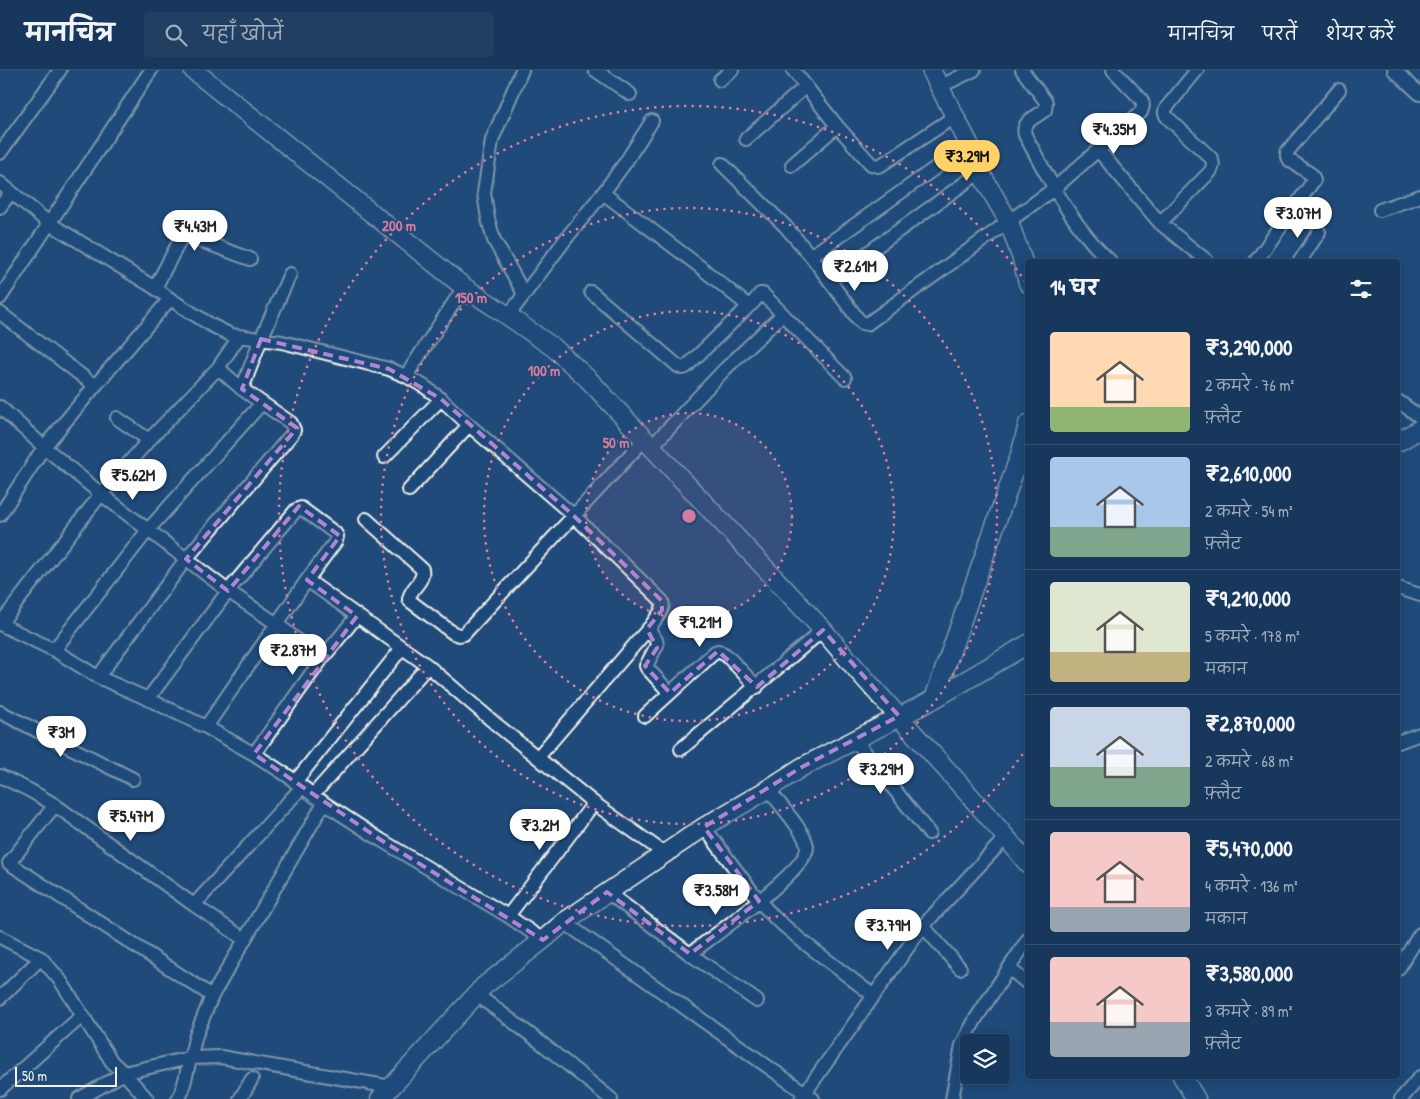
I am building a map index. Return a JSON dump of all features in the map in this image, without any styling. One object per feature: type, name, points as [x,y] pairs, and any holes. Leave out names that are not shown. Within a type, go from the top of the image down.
[{"type":"street","points":[[0,152],[60,70]]},
{"type":"street","points":[[0,298],[151,70]]},
{"type":"street","points":[[193,70],[464,287],[554,348],[588,379],[823,630],[1025,860]]},
{"type":"street","points":[[522,70],[492,140],[484,193],[494,240],[524,294]]},
{"type":"street","points":[[595,70],[630,94]]},
{"type":"street","points":[[720,80],[732,70]]},
{"type":"street","points":[[793,70],[837,126],[871,164],[881,165],[954,117]]},
{"type":"street","points":[[931,70],[980,172],[1009,222],[1025,270]]},
{"type":"street","points":[[940,86],[974,70]]},
{"type":"street","points":[[1022,70],[1046,102],[1043,112],[1027,122],[1024,130],[1025,135],[1055,188],[1083,230],[1108,259]]},
{"type":"street","points":[[722,164],[785,226],[830,280],[858,320],[867,324],[1055,188],[1099,151],[1140,112],[1143,102],[1113,70]]},
{"type":"street","points":[[1160,223],[1212,168],[1211,158],[1168,118],[1164,111],[1197,70]]},
{"type":"street","points":[[1394,70],[1420,94]]},
{"type":"street","points":[[746,139],[806,86]]},
{"type":"street","points":[[1257,259],[1314,180],[1312,175],[1288,159],[1286,154],[1339,90]]},
{"type":"street","points":[[508,316],[603,193],[652,121]]},
{"type":"street","points":[[792,164],[837,126]]},
{"type":"street","points":[[811,256],[968,144]]},
{"type":"street","points":[[1099,151],[1160,223],[1205,259]]},
{"type":"street","points":[[830,280],[980,172]]},
{"type":"street","points":[[0,183],[49,223],[155,288],[170,300],[217,329],[239,337],[282,342],[389,368],[425,387],[574,516],[662,601],[662,610],[649,628],[538,757]]},
{"type":"street","points":[[0,207],[11,192]]},
{"type":"street","points":[[603,193],[746,304],[750,305]]},
{"type":"street","points":[[1380,210],[1420,196]]},
{"type":"street","points":[[1301,259],[1319,232]]},
{"type":"street","points":[[155,288],[185,234],[250,259]]},
{"type":"street","points":[[242,389],[261,339],[290,274]]},
{"type":"street","points":[[406,376],[464,287]]},
{"type":"street","points":[[591,292],[678,366],[683,368],[686,368],[762,293],[845,378]]},
{"type":"street","points":[[0,515],[44,447],[170,300]]},
{"type":"street","points":[[0,313],[95,386]]},
{"type":"street","points":[[366,520],[422,569],[422,578],[409,595],[410,601],[453,633],[464,634],[574,516],[782,315]]},
{"type":"street","points":[[239,337],[218,368],[149,440],[101,494],[0,624],[54,650],[98,677],[206,727],[254,754],[381,840],[508,916],[543,940]]},
{"type":"street","points":[[98,677],[186,559],[294,430],[290,423],[242,389],[218,368]]},
{"type":"street","points":[[384,457],[440,399]]},
{"type":"street","points":[[1400,402],[1420,417]]},
{"type":"street","points":[[54,650],[148,530],[262,403]]},
{"type":"street","points":[[0,408],[101,494],[228,591],[277,624],[321,660]]},
{"type":"street","points":[[117,418],[149,440]]},
{"type":"street","points":[[409,490],[469,425]]},
{"type":"street","points":[[1400,441],[1420,429]]},
{"type":"street","points":[[934,699],[1022,452],[1025,438]]},
{"type":"street","points":[[148,699],[228,591],[298,508],[303,509],[335,533],[337,536],[336,541],[206,727]]},
{"type":"street","points":[[307,580],[428,666],[497,725],[594,802],[664,853]]},
{"type":"street","points":[[1400,589],[1420,596]]},
{"type":"street","points":[[254,754],[321,660],[357,616]]},
{"type":"street","points":[[649,628],[657,645],[646,666],[670,693]]},
{"type":"street","points":[[681,749],[823,630]]},
{"type":"street","points":[[79,1099],[124,1073],[189,1058],[221,1057],[385,1093],[484,986],[564,922],[704,826],[802,767],[934,699],[1025,646]]},
{"type":"street","points":[[303,788],[402,648]]},
{"type":"street","points":[[645,716],[718,651],[726,655],[757,687]]},
{"type":"street","points":[[194,905],[303,788],[428,666]]},
{"type":"street","points":[[0,712],[133,779]]},
{"type":"street","points":[[1400,741],[1420,734]]},
{"type":"street","points":[[855,740],[929,833]]},
{"type":"street","points":[[0,776],[55,805],[244,939]]},
{"type":"street","points":[[690,954],[759,901],[796,868],[804,858],[808,847],[804,837],[768,789]]},
{"type":"street","points":[[508,916],[594,802]]},
{"type":"street","points":[[178,1099],[182,1092],[196,1035],[212,996],[324,803]]},
{"type":"street","points":[[55,805],[5,861],[212,996]]},
{"type":"street","points":[[704,826],[759,901],[775,918],[874,996]]},
{"type":"street","points":[[564,922],[807,1097],[923,926],[1006,837]]},
{"type":"street","points":[[607,892],[757,1001]]},
{"type":"street","points":[[923,926],[960,968]]},
{"type":"street","points":[[1400,966],[1420,934]]},
{"type":"street","points":[[0,937],[41,958],[60,980],[112,1062],[147,1099]]},
{"type":"street","points":[[952,1099],[962,1045],[975,1020],[1025,944]]},
{"type":"street","points":[[0,998],[41,958]]},
{"type":"street","points":[[1009,968],[1025,981]]},
{"type":"street","points":[[476,994],[611,1099]]},
{"type":"street","points":[[0,1089],[83,1015]]},
{"type":"street","points":[[1401,1099],[1420,1077]]},
{"type":"street","points":[[240,1099],[252,1079]]},
{"type":"street","points":[[1184,1079],[1196,1099]]},
{"type":"highlighted area","points":[[261,339],[389,369],[441,399],[574,516],[662,601],[662,610],[647,629],[657,648],[645,666],[670,693],[718,651],[757,687],[823,630],[899,716],[802,767],[704,827],[759,901],[690,954],[607,892],[543,940],[381,840],[254,754],[357,616],[307,580],[340,536],[299,506],[228,591],[186,559],[297,428],[242,389]]}]
